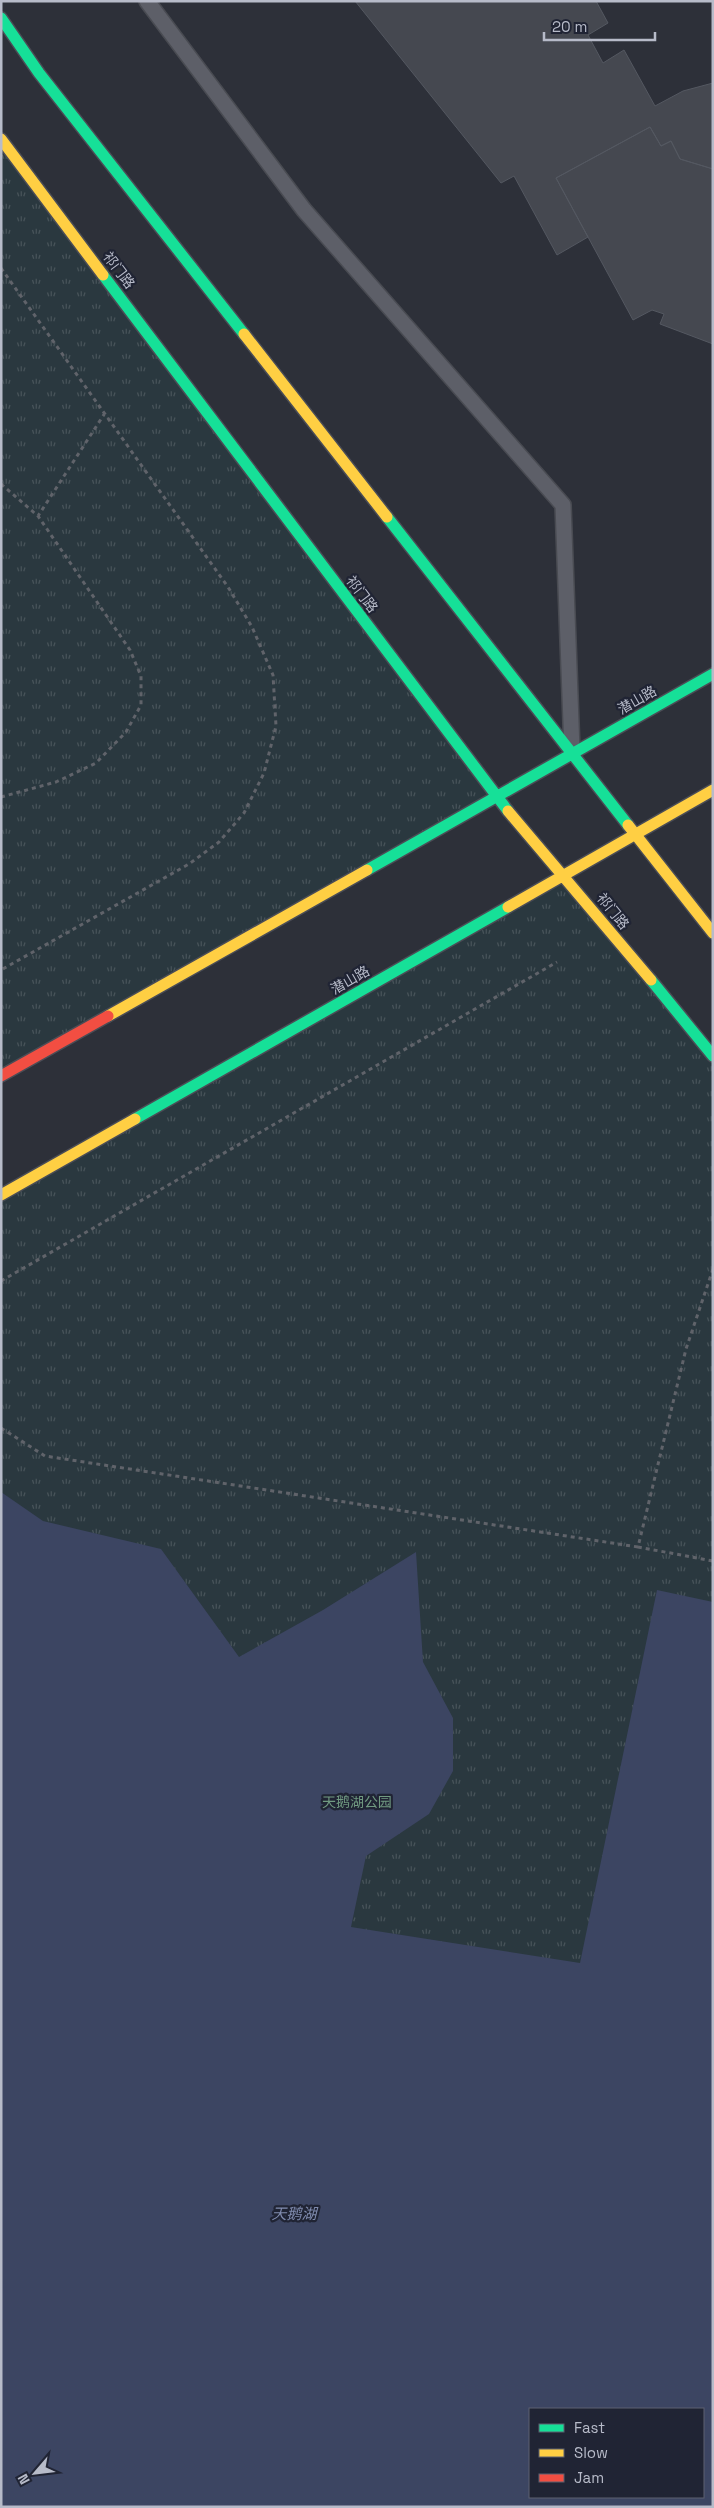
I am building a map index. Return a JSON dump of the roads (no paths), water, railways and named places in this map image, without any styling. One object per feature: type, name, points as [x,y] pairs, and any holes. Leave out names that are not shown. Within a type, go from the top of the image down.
[{"type":"main road","points":[[1,18],[38,73],[713,934]]},
{"type":"main road","name":"祁门路","points":[[1,139],[496,797],[564,875],[713,1056]]},
{"type":"main road","name":"潜山路","points":[[1,1076],[713,674]]},
{"type":"main road","name":"潜山路","points":[[1,1195],[713,790]]},
{"type":"lane","points":[[147,1],[304,210],[563,505],[573,754]]},
{"type":"water","name":"天鹅湖","points":[[1,1492],[43,1521],[161,1549],[239,1657],[323,1610],[416,1552],[423,1662],[453,1718],[453,1771],[429,1814],[366,1856],[351,1927],[580,1963],[657,1590],[713,1602],[713,2507],[1,2507]]},
{"type":"park label","name":"天鹅湖公园","points":[[357,1802]]}]
